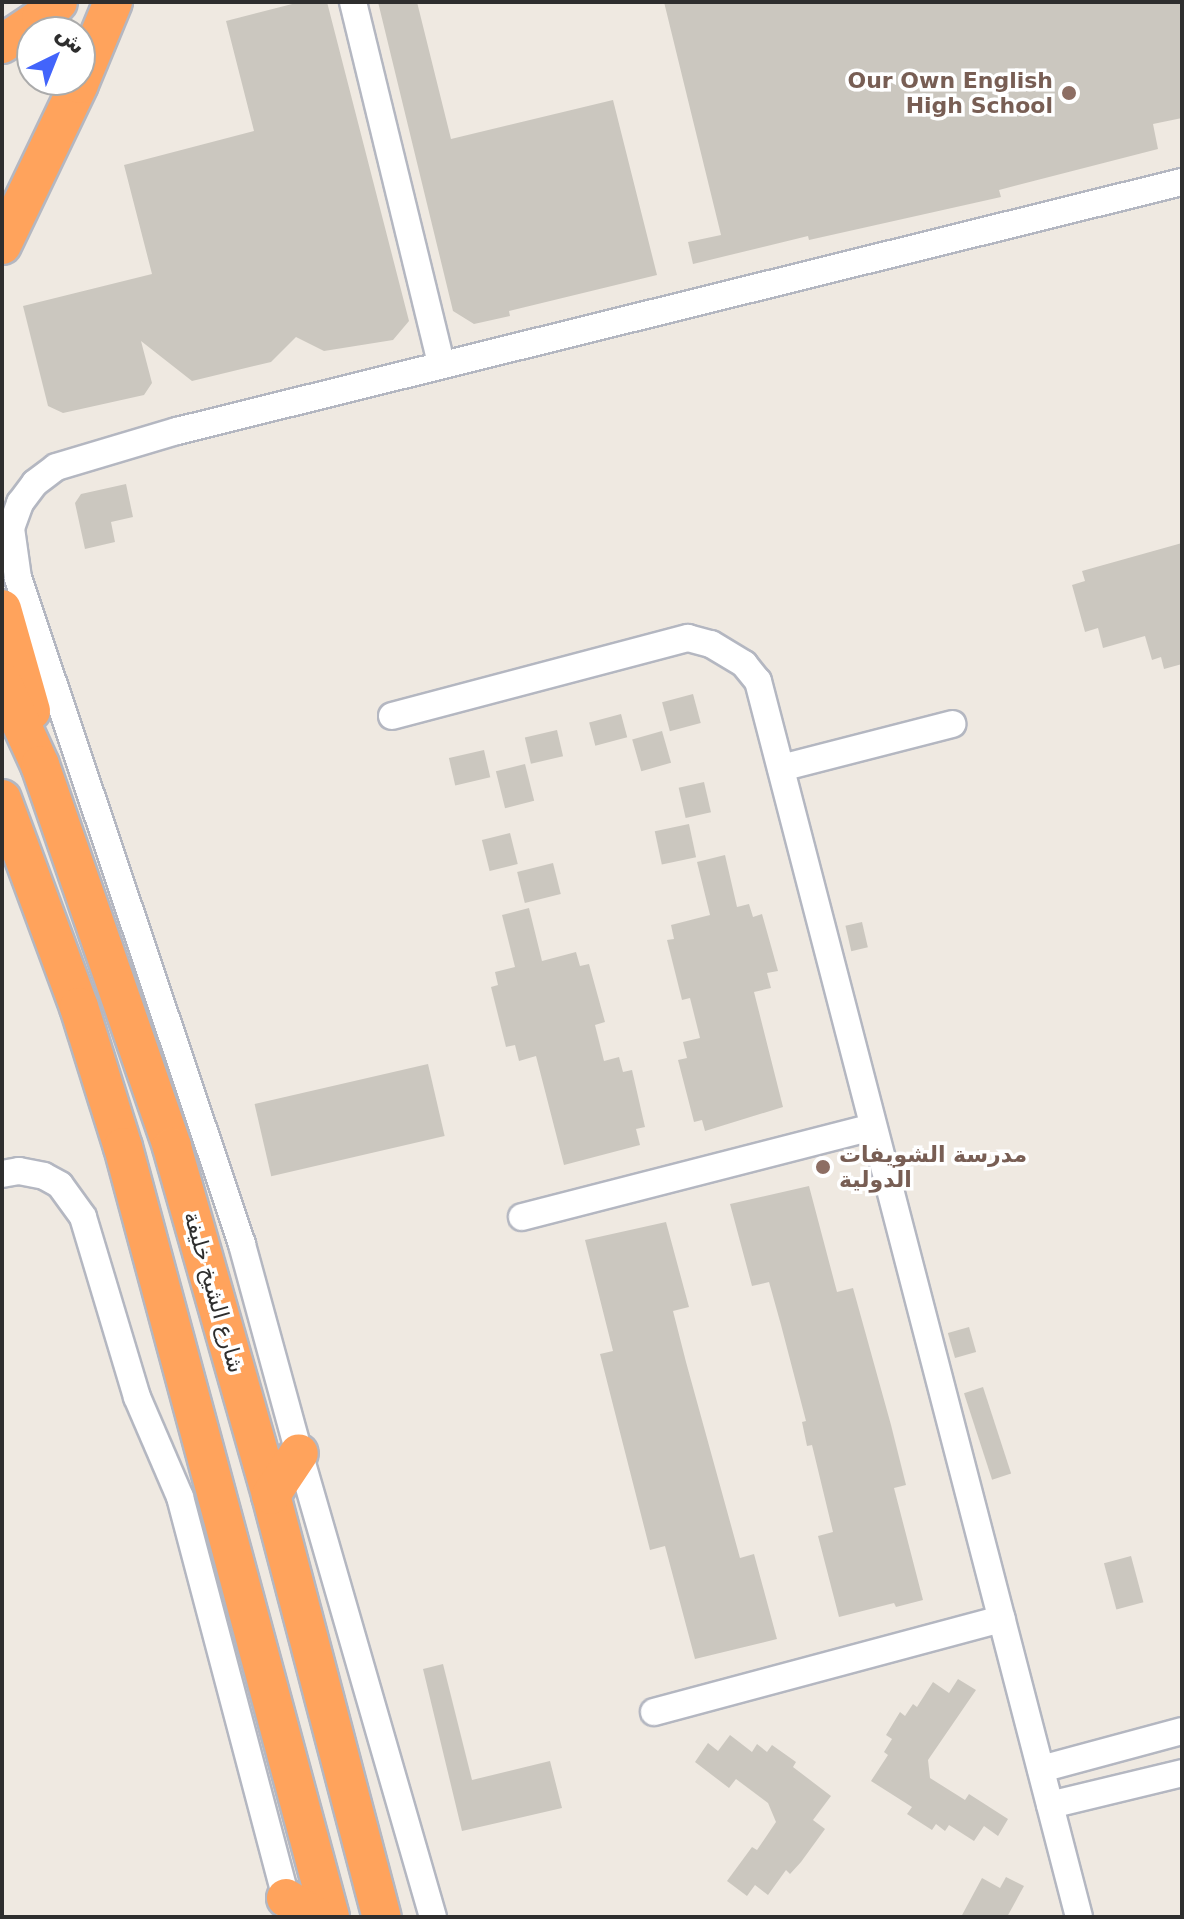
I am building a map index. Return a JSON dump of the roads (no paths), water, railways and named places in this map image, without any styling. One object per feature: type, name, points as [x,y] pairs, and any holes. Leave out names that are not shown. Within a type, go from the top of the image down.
[{"type":"highway","points":[[2,44],[41,18],[58,2]]},
{"type":"highway","points":[[96,43],[113,2]]},
{"type":"highway","points":[[2,245],[73,96]]},
{"type":"highway","points":[[2,609],[33,717],[40,765]]},
{"type":"highway","name":"شارع الشيخ خليفة","points":[[2,682],[40,765],[172,1147],[271,1495],[382,1917]]},
{"type":"highway","points":[[2,799],[79,1007],[123,1147],[330,1917]]},
{"type":"highway","points":[[271,1495],[299,1453]]},
{"type":"street","points":[[96,61],[116,35],[133,2]]},
{"type":"street","points":[[353,2],[441,363]]},
{"type":"street","points":[[433,1917],[242,1244],[18,578],[11,528],[20,503],[35,483],[56,467],[220,420],[1182,182]]},
{"type":"street","points":[[392,716],[677,640],[700,639],[744,664],[758,681],[1079,1917]]},
{"type":"street","points":[[781,768],[952,724]]},
{"type":"street","points":[[522,1217],[873,1127]]},
{"type":"street","points":[[2,1174],[19,1171],[44,1176],[60,1185],[83,1217],[137,1397],[180,1497],[297,1911]]},
{"type":"street","points":[[654,1712],[1002,1619]]},
{"type":"street","points":[[1041,1769],[1182,1731]]},
{"type":"street","points":[[1129,1745],[1139,1783]]},
{"type":"street","points":[[1050,1805],[1182,1773]]},
{"type":"place","name":"Our Own English High School","points":[[1069,93]]},
{"type":"place","name":"مدرسة الشويفات الدولية","points":[[823,1167]]}]
